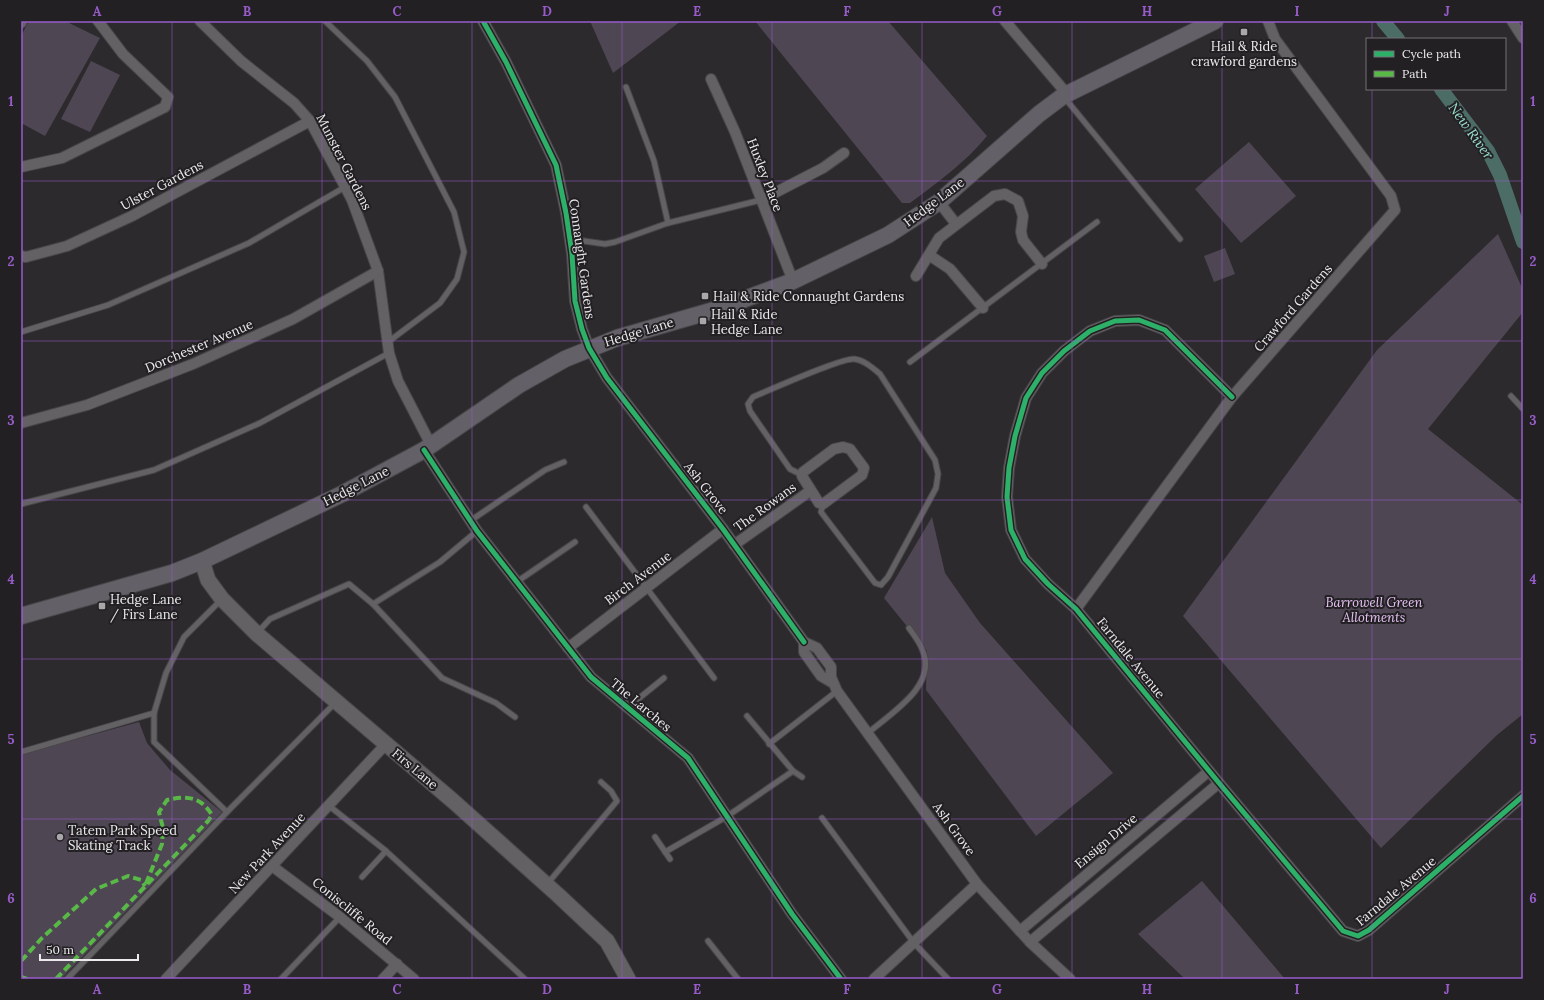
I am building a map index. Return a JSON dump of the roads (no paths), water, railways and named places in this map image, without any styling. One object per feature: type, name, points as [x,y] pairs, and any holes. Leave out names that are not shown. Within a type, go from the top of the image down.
[{"type":"main road","name":"Hedge Lane","points":[[21,616],[172,573],[202,561],[342,494],[427,448],[519,385],[565,359],[589,348],[718,309],[793,281],[888,235],[939,202],[1039,114],[1065,95],[1215,21]]},
{"type":"street","points":[[21,167],[62,158],[165,107],[168,97],[123,54],[98,21]]},
{"type":"street","name":"Munster Gardens","points":[[200,21],[241,61],[294,103],[310,121],[352,200],[378,271],[388,348],[398,381],[427,448]]},
{"type":"street","name":"Connaught Gardens","points":[[483,21],[506,62],[556,165],[570,240],[575,301],[582,329],[589,348]]},
{"type":"street","points":[[1006,21],[1065,95]]},
{"type":"street","name":"Crawford Gardens","points":[[1076,609],[1232,397],[1395,210],[1391,196],[1275,39],[1268,21]]},
{"type":"street","name":"Huxley Place","points":[[711,79],[735,132],[793,281]]},
{"type":"street","name":"Ulster Gardens","points":[[21,256],[26,257],[67,246],[118,223],[310,121]]},
{"type":"street","points":[[761,200],[823,168],[844,152]]},
{"type":"street","points":[[916,276],[939,238],[994,196],[1005,194],[1018,201],[1023,216],[1021,232],[1024,240],[1042,264]]},
{"type":"street","points":[[939,202],[956,224]]},
{"type":"street","points":[[929,255],[950,269],[983,308]]},
{"type":"street","name":"Dorchester Avenue","points":[[21,423],[87,405],[193,364],[293,319],[378,271]]},
{"type":"street","name":"Farndale Avenue","points":[[1232,397],[1166,330],[1139,320],[1115,321],[1090,331],[1064,351],[1042,373],[1026,398],[1015,436],[1007,497],[1011,530],[1025,559],[1048,584],[1076,609],[1343,931],[1358,936],[1370,930],[1523,796]]},
{"type":"street","name":"Ash Grove","points":[[589,348],[607,378],[723,529],[804,642],[804,652],[821,676],[835,687],[977,884],[1030,942],[1070,979]]},
{"type":"street","points":[[843,447],[850,449],[864,468],[862,476],[823,504],[819,503],[810,490],[802,475],[803,472],[834,449],[843,447]]},
{"type":"street","name":"The Larches","points":[[427,448],[477,531],[518,581],[591,677],[688,758],[792,914],[841,979]]},
{"type":"street","name":"The Rowans","points":[[734,545],[810,490]]},
{"type":"street","name":"Birch Avenue","points":[[568,648],[723,529]]},
{"type":"street","name":"Firs Lane","points":[[202,561],[208,580],[222,600],[256,634],[453,801],[546,885],[606,941],[628,979]]},
{"type":"street","name":"New Park Avenue","points":[[166,979],[386,744]]},
{"type":"street","name":"Ensign Drive","points":[[1020,931],[1209,771]]},
{"type":"street","points":[[1030,942],[1219,783]]},
{"type":"street","name":"Coniscliffe Road","points":[[272,866],[340,917],[414,979]]},
{"type":"street","points":[[874,979],[977,884]]},
{"type":"street","points":[[382,979],[396,964]]},
{"type":"lane","points":[[21,504],[154,470],[260,423],[388,348],[440,303],[457,278],[464,252],[454,212],[395,97],[367,61],[325,21]]},
{"type":"lane","points":[[626,87],[654,161],[668,223]]},
{"type":"lane","points":[[1065,95],[1180,239]]},
{"type":"lane","points":[[21,332],[108,305],[242,246],[344,187]]},
{"type":"lane","points":[[570,240],[605,244],[615,242],[668,223],[761,200]]},
{"type":"lane","points":[[910,362],[1097,222]]},
{"type":"lane","points":[[802,475],[790,469],[750,412],[748,404],[753,397],[837,363],[854,359],[868,364],[880,374],[935,460],[938,474],[936,488],[888,577],[881,585],[875,583],[821,512],[823,504]]},
{"type":"lane","points":[[1511,396],[1523,409]]},
{"type":"lane","points":[[470,521],[545,470],[564,462]]},
{"type":"lane","points":[[586,507],[714,678]]},
{"type":"lane","points":[[373,604],[440,562],[477,531]]},
{"type":"lane","points":[[518,581],[575,542]]},
{"type":"lane","points":[[256,634],[270,619],[349,584],[373,604],[442,678],[496,703],[515,717]]},
{"type":"lane","points":[[222,600],[184,636],[166,673],[154,713],[154,742],[227,812]]},
{"type":"lane","points":[[868,733],[917,690],[923,680],[926,659],[922,648],[909,628]]},
{"type":"lane","points":[[627,708],[664,678]]},
{"type":"lane","points":[[769,744],[835,687]]},
{"type":"lane","points":[[67,979],[227,812],[336,702]]},
{"type":"lane","points":[[21,752],[154,713]]},
{"type":"lane","points":[[747,716],[793,771],[802,777]]},
{"type":"lane","points":[[665,852],[726,817],[793,771]]},
{"type":"lane","points":[[546,885],[617,801],[611,791],[601,782]]},
{"type":"lane","points":[[328,805],[386,851],[525,979]]},
{"type":"lane","points":[[822,818],[914,943],[948,979]]},
{"type":"lane","points":[[655,837],[670,859]]},
{"type":"lane","points":[[362,877],[386,851]]},
{"type":"lane","points":[[281,979],[340,917]]},
{"type":"lane","points":[[708,941],[738,979]]},
{"type":"waterway","name":"New River","points":[[1383,21],[1397,38]]},
{"type":"waterway","name":"New River","points":[[1442,90],[1488,151],[1500,175],[1523,242]]},
{"type":"place","name":"Hail & Ride crawford gardens","points":[[1244,32]]},
{"type":"place","name":"Hail & Ride Connaught Gardens","points":[[705,296]]},
{"type":"place","name":"Hail & Ride Hedge Lane","points":[[703,321]]},
{"type":"place","name":"Hedge Lane / Firs Lane","points":[[102,606]]},
{"type":"place","name":"Tatem Park Speed Skating Track","points":[[60,837]]},
{"type":"park label","name":"Barrowell Green Allotments","points":[[1374,610]]}]
